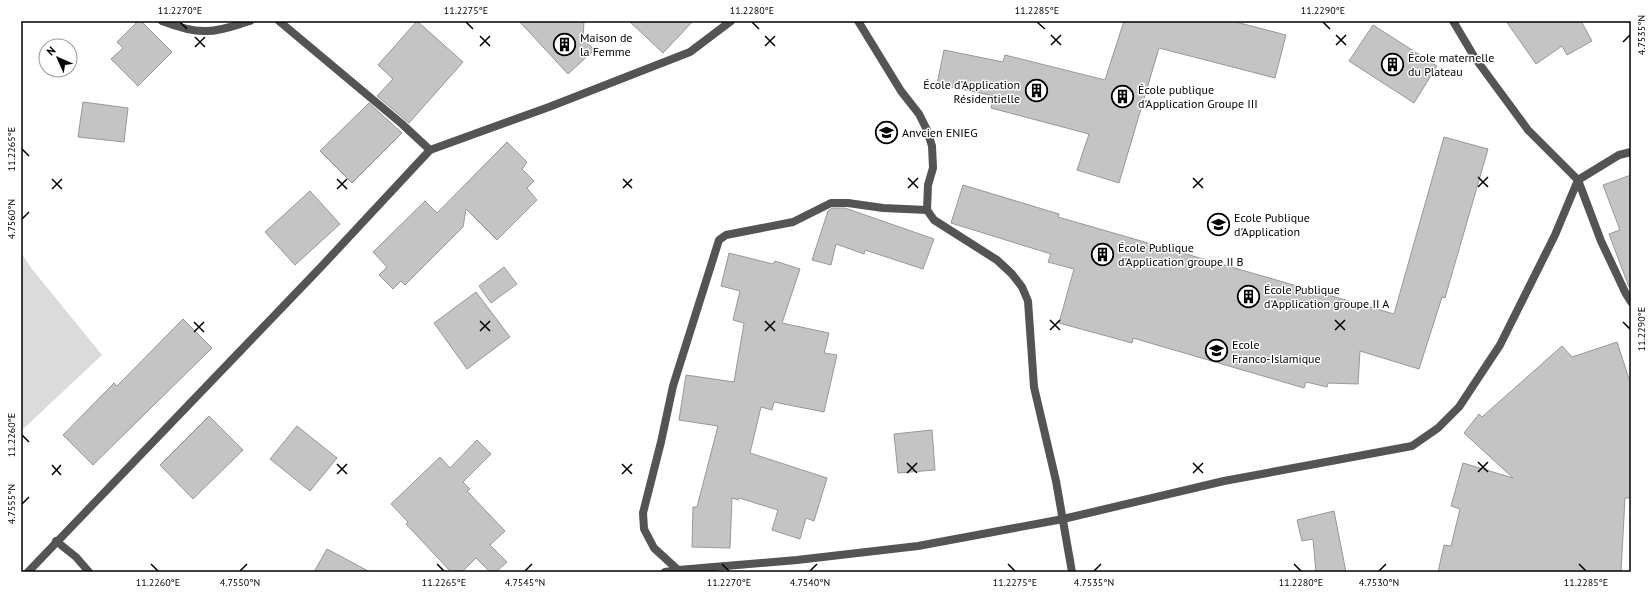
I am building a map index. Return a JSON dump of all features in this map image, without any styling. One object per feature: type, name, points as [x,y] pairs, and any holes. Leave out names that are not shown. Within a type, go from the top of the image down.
[{"type":"street","points":[[162,21],[174,26],[207,31],[250,21]]},
{"type":"street","points":[[279,21],[402,124],[430,150]]},
{"type":"street","points":[[28,572],[56,541],[320,268],[430,150],[549,107],[690,52],[731,21]]},
{"type":"street","points":[[858,21],[901,91],[919,114],[927,130],[932,146],[933,168],[928,185],[927,210],[934,220],[997,260],[1012,274],[1022,287],[1028,301],[1034,386],[1056,481],[1072,572]]},
{"type":"street","points":[[1453,21],[1475,58],[1528,130],[1578,180],[1601,241],[1631,302]]},
{"type":"street","points":[[665,572],[798,560],[918,546],[1063,518],[1224,481],[1412,446],[1438,428],[1459,407],[1500,345],[1555,235],[1578,180],[1619,155],[1631,152]]},
{"type":"street","points":[[678,570],[654,548],[644,529],[643,513],[661,442],[672,386],[719,240],[726,235],[793,222],[831,203],[848,203],[883,208],[927,210]]},
{"type":"street","points":[[56,541],[76,557],[89,572]]},
{"type":"shaded area","points":[[21,253],[32,269],[102,355],[21,431]]},
{"type":"building","points":[[138,21],[141,21],[172,52],[138,86],[111,59],[123,48],[117,42]]},
{"type":"building","points":[[417,21],[463,62],[409,123],[377,96],[393,79],[378,65]]},
{"type":"building","name":"Maison de la Femme","points":[[519,21],[584,21],[583,38],[594,50],[568,74]]},
{"type":"building","points":[[629,21],[693,21],[663,53]]},
{"type":"building","points":[[1124,21],[1232,21],[1286,35],[1275,78],[1159,48],[1119,183],[1077,170],[1089,134],[991,108],[994,96],[937,84],[944,50],[1003,62],[1005,55],[1105,80]]},
{"type":"building","points":[[1506,21],[1581,21],[1592,41],[1567,55],[1562,46],[1536,64]]},
{"type":"building","name":"École maternelle du Plateau","points":[[1373,25],[1437,66],[1414,103],[1349,61]]},
{"type":"building","points":[[83,102],[128,108],[124,142],[78,137]]},
{"type":"building","points":[[369,103],[402,133],[352,183],[320,151]]},
{"type":"building","points":[[1444,137],[1488,149],[1445,298],[1442,297],[1419,369],[1360,351],[1358,384],[1328,383],[1327,387],[1306,382],[1304,388],[1133,338],[1132,343],[1059,323],[1074,269],[1048,262],[1051,254],[951,223],[963,185],[1059,214],[1058,217],[1394,314]]},
{"type":"building","points":[[507,142],[527,162],[522,169],[534,181],[527,188],[537,200],[497,240],[466,209],[463,227],[405,285],[401,281],[393,289],[379,275],[387,267],[373,252],[425,201],[437,213]]},
{"type":"building","points":[[1631,175],[1631,287],[1629,287],[1609,234],[1620,230],[1603,185]]},
{"type":"building","points":[[310,191],[340,224],[295,265],[265,232]]},
{"type":"building","points":[[832,208],[845,208],[934,239],[923,269],[865,250],[864,254],[836,244],[831,265],[812,260],[828,211]]},
{"type":"building","points":[[729,253],[773,264],[775,261],[800,269],[782,323],[829,333],[824,353],[837,355],[824,412],[774,402],[772,410],[761,407],[750,453],[827,478],[814,521],[806,518],[800,539],[772,530],[778,510],[739,498],[738,500],[732,498],[730,548],[692,547],[693,507],[697,507],[718,426],[679,420],[686,375],[734,382],[744,323],[733,320],[740,291],[721,286]]},
{"type":"building","points":[[504,267],[517,284],[491,303],[479,286]]},
{"type":"building","points":[[476,292],[510,337],[467,369],[434,323]]},
{"type":"building","points":[[183,319],[212,348],[93,465],[63,435],[114,383],[117,386]]},
{"type":"building","points":[[1617,342],[1631,385],[1631,498],[1625,498],[1621,572],[1438,572],[1444,545],[1451,546],[1460,509],[1451,506],[1463,463],[1513,478],[1464,433],[1479,414],[1482,417],[1562,346],[1572,357]]},
{"type":"building","points":[[209,416],[243,450],[193,499],[160,465]]},
{"type":"building","points":[[297,426],[337,458],[310,491],[270,459]]},
{"type":"building","points":[[932,430],[935,470],[898,473],[894,434]]},
{"type":"building","points":[[477,440],[491,454],[463,482],[470,489],[467,491],[505,531],[490,545],[507,562],[496,572],[490,572],[476,558],[462,572],[451,572],[406,524],[408,522],[391,504],[440,457],[450,468]]},
{"type":"building","points":[[1334,511],[1346,572],[1316,572],[1313,539],[1302,541],[1297,520]]},
{"type":"building","points":[[327,549],[370,572],[314,572]]},
{"type":"place","name":"Maison de la Femme","points":[[565,44]]},
{"type":"place","name":"École maternelle du Plateau","points":[[1393,64]]},
{"type":"place","name":"École d'Application Résidentielle","points":[[1036,91]]},
{"type":"place","name":"École publique d'Application Groupe III","points":[[1123,96]]},
{"type":"place","name":"Anvcien ENIEG","points":[[887,132]]},
{"type":"place","name":"Ecole Publique d'Application","points":[[1218,224]]},
{"type":"place","name":"École Publique d'Application groupe II B","points":[[1103,254]]},
{"type":"place","name":"École Publique d'Application groupe II A","points":[[1249,296]]},
{"type":"place","name":"Ecole Franco-Islamique","points":[[1217,351]]}]
